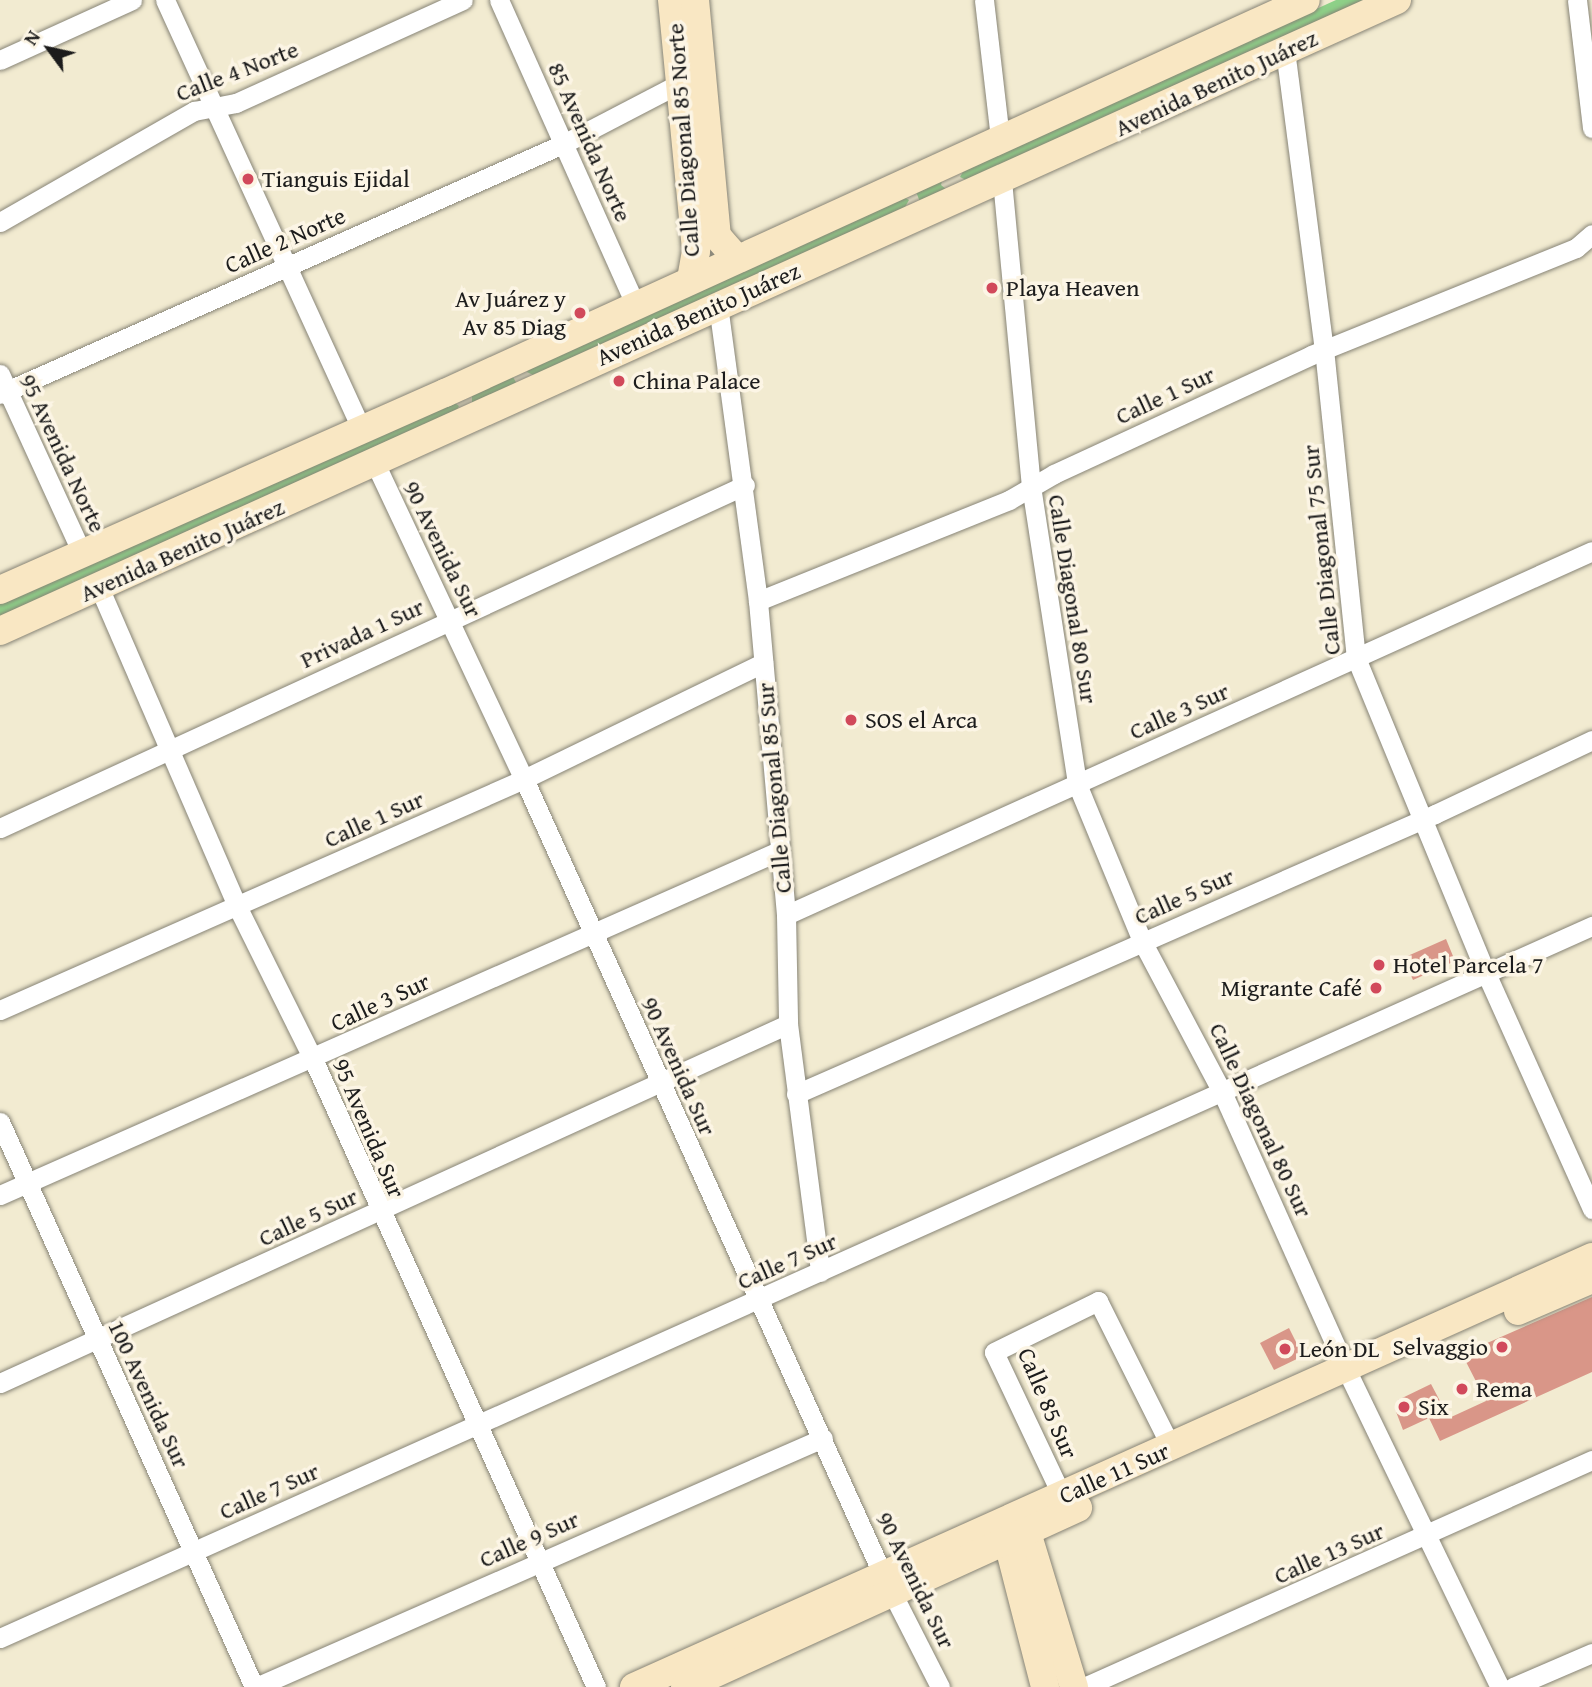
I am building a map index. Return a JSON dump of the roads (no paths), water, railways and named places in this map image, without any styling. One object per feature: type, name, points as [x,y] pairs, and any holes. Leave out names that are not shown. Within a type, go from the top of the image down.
[{"type":"main road","name":"Calle Diagonal 85 Norte","points":[[672,0],[691,78],[717,236],[736,258]]},
{"type":"main road","name":"Calle Diagonal 85 Norte","points":[[691,279],[696,251],[691,78],[695,0]]},
{"type":"main road","name":"Avenida Benito Juárez","points":[[0,631],[719,305],[1002,180],[1391,1]]},
{"type":"main road","name":"Avenida Benito Juárez","points":[[0,590],[361,428],[446,393],[1290,3]]},
{"type":"main road","points":[[966,155],[953,177],[973,192]]},
{"type":"main road","points":[[901,183],[915,199],[911,219]]},
{"type":"main road","points":[[527,355],[519,373],[536,388]]},
{"type":"main road","points":[[446,393],[466,405],[457,424]]},
{"type":"main road","name":"Calle 11 Sur","points":[[634,1687],[1015,1528],[1351,1376],[1592,1256]]},
{"type":"main road","name":"Calle 11 Sur","points":[[1015,1528],[1062,1496],[1171,1447],[1592,1279]]},
{"type":"main road","points":[[1015,1528],[1045,1687]]},
{"type":"main road","points":[[1015,1528],[1074,1687]]},
{"type":"main road","name":"Calle 11 Sur","points":[[685,1687],[887,1583]]},
{"type":"street","points":[[0,60],[132,0]]},
{"type":"street","points":[[165,0],[361,428]]},
{"type":"street","name":"Calle 4 Norte","points":[[0,222],[194,111],[236,103],[463,0]]},
{"type":"street","name":"85 Avenida Norte","points":[[499,0],[635,304]]},
{"type":"street","points":[[984,0],[1000,139]]},
{"type":"street","points":[[1577,0],[1592,128]]},
{"type":"street","name":"Calle Diagonal 75 Sur","points":[[1285,50],[1324,349],[1356,658],[1486,973],[1592,1209]]},
{"type":"street","name":"Calle 2 Norte","points":[[3,386],[33,383],[565,143],[691,78]]},
{"type":"street","name":"Calle Diagonal 80 Sur","points":[[1002,180],[1031,486],[1077,784],[1142,941],[1223,1094],[1351,1376],[1500,1687]]},
{"type":"street","name":"Calle 1 Sur","points":[[758,601],[1009,500],[1031,486],[1324,349],[1576,248],[1592,234]]},
{"type":"street","name":"Calle Diagonal 85 Sur","points":[[719,305],[745,485],[758,601],[786,915],[788,1024],[820,1272]]},
{"type":"street","name":"95 Avenida Norte","points":[[3,386],[82,553]]},
{"type":"street","name":"90 Avenida Sur","points":[[374,463],[524,779],[659,1084],[887,1583],[940,1687]]},
{"type":"street","name":"Privada 1 Sur","points":[[0,828],[745,485]]},
{"type":"street","name":"Calle 3 Sur","points":[[786,915],[1592,551]]},
{"type":"street","name":"95 Avenida Sur","points":[[99,587],[237,906],[313,1059],[378,1212],[596,1687]]},
{"type":"street","name":"Calle 1 Sur","points":[[0,1010],[524,779],[763,663]]},
{"type":"street","name":"Calle 5 Sur","points":[[796,1094],[1421,820],[1592,740]]},
{"type":"street","name":"Calle 3 Sur","points":[[0,1195],[313,1059],[592,931],[779,851]]},
{"type":"street","name":"Calle 7 Sur","points":[[0,1638],[1223,1094],[1592,926]]},
{"type":"street","name":"Calle 5 Sur","points":[[0,1383],[788,1024]]},
{"type":"street","name":"100 Avenida Sur","points":[[0,1122],[255,1687]]},
{"type":"street","name":"Calle 85 Sur","points":[[1062,1496],[994,1352],[1098,1301],[1171,1447]]},
{"type":"street","name":"Calle 9 Sur","points":[[255,1687],[537,1561],[823,1438]]},
{"type":"street","name":"Calle 13 Sur","points":[[1084,1687],[1592,1460]]},
{"type":"street","points":[[1513,1687],[1592,1653]]},
{"type":"place","name":"Tianguis Ejidal","points":[[248,179]]},
{"type":"place","name":"Playa Heaven","points":[[992,288]]},
{"type":"place","name":"Av Juárez y Av 85 Diag","points":[[580,313]]},
{"type":"place","name":"China Palace","points":[[619,381]]},
{"type":"place","name":"SOS el Arca","points":[[851,720]]},
{"type":"place","name":"Hotel Parcela 7","points":[[1379,965]]},
{"type":"place","name":"Migrante Café","points":[[1376,988]]},
{"type":"place","name":"Selvaggio","points":[[1502,1347]]},
{"type":"place","name":"León DL","points":[[1285,1349]]},
{"type":"place","name":"Rema","points":[[1462,1389]]},
{"type":"place","name":"Six","points":[[1404,1407]]}]
